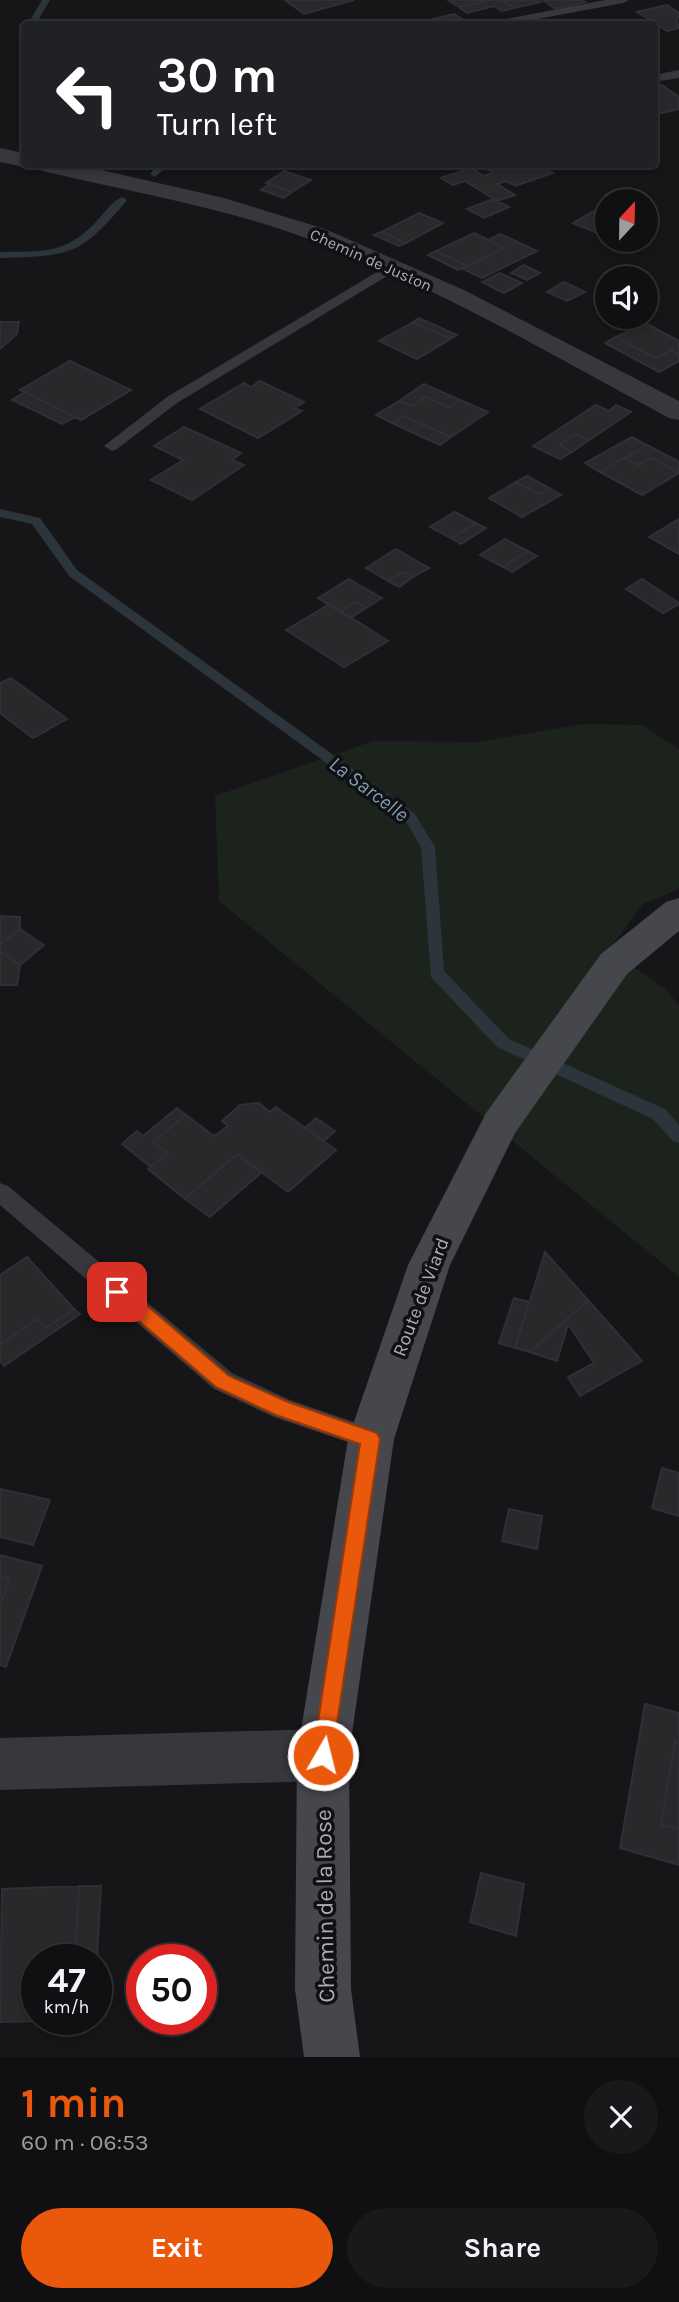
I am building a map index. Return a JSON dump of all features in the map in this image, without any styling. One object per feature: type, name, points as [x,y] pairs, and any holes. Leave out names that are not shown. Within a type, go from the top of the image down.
[{"type":"main road","name":"Route de Viard","points":[[323,1755],[371,1439],[429,1265],[500,1124],[614,964],[679,911]]},
{"type":"main road","name":"Chemin de la Rose","points":[[323,1755],[323,1989],[332,2057]]},
{"type":"street","points":[[0,155],[21,159]]},
{"type":"street","name":"Chemin de Juston","points":[[59,168],[232,209],[314,233],[393,267],[575,356],[679,412]]},
{"type":"street","points":[[0,1764],[323,1755]]},
{"type":"lane","points":[[512,21],[623,0]]},
{"type":"lane","points":[[658,78],[679,74]]},
{"type":"lane","points":[[112,446],[172,400],[393,267]]},
{"type":"lane","points":[[0,1192],[223,1381],[283,1409],[371,1439]]},
{"type":"shaded area","points":[[583,724],[642,725],[679,749],[679,889],[643,904],[609,949],[665,989],[679,1005],[679,1277],[219,901],[215,796],[373,741],[478,742]]},
{"type":"building","points":[[285,0],[354,0],[304,14]]},
{"type":"building","points":[[448,0],[490,0],[459,7]]},
{"type":"building","points":[[502,0],[514,8],[502,11],[494,6],[467,13],[459,7]]},
{"type":"building","points":[[502,0],[538,0],[541,2],[514,8]]},
{"type":"building","points":[[543,0],[582,0],[585,2],[555,9]]},
{"type":"building","points":[[667,5],[679,13],[679,28],[667,31],[658,25],[658,21],[651,21],[637,12]]},
{"type":"building","points":[[454,14],[466,21],[436,21],[433,19]]},
{"type":"building","points":[[662,85],[679,97],[679,109],[658,114],[658,86]]},
{"type":"building","points":[[471,168],[484,176],[493,173],[486,168],[545,168],[553,173],[515,186],[506,181],[497,184],[515,195],[497,201],[465,181],[453,185],[441,178]]},
{"type":"building","points":[[284,171],[311,180],[292,192],[266,183]]},
{"type":"building","points":[[270,184],[292,192],[284,198],[261,190]]},
{"type":"building","points":[[493,199],[509,207],[484,218],[467,209]]},
{"type":"building","points":[[595,211],[595,232],[573,223]]},
{"type":"building","points":[[419,213],[443,223],[406,243],[381,232]]},
{"type":"building","points":[[381,232],[406,243],[399,246],[374,235]]},
{"type":"building","points":[[474,233],[504,248],[467,266],[436,251]]},
{"type":"building","points":[[500,234],[537,251],[482,278],[463,269],[504,248],[488,240]]},
{"type":"building","points":[[436,251],[467,266],[458,270],[428,255]]},
{"type":"building","points":[[524,265],[540,273],[527,280],[511,273]]},
{"type":"building","points":[[500,273],[522,283],[504,293],[482,282]]},
{"type":"building","points":[[564,282],[585,292],[567,301],[547,292]]},
{"type":"building","points":[[419,318],[457,335],[450,339],[413,322]]},
{"type":"building","points":[[0,322],[19,322],[17,334],[0,349]]},
{"type":"building","points":[[413,322],[450,339],[417,359],[379,341]]},
{"type":"building","points":[[633,329],[656,329],[679,341],[679,355],[671,350],[656,358],[616,337]]},
{"type":"building","points":[[616,337],[656,358],[671,350],[679,355],[679,361],[659,372],[605,343]]},
{"type":"building","points":[[70,361],[131,390],[81,420],[20,390]]},
{"type":"building","points":[[260,381],[304,402],[294,408],[302,411],[258,438],[200,409],[244,383],[251,387]]},
{"type":"building","points":[[424,384],[460,400],[449,407],[426,397],[412,406],[399,401]]},
{"type":"building","points":[[25,392],[75,417],[62,424],[12,400]]},
{"type":"building","points":[[426,397],[449,407],[460,400],[488,412],[451,437],[403,416],[392,423],[376,415],[399,401],[412,406]]},
{"type":"building","points":[[596,405],[609,411],[616,405],[631,412],[589,440],[576,434],[559,445],[572,452],[560,459],[533,446]]},
{"type":"building","points":[[403,416],[451,437],[440,445],[392,423]]},
{"type":"building","points":[[184,427],[241,453],[232,460],[244,465],[192,500],[151,480],[183,460],[154,446]]},
{"type":"building","points":[[576,434],[589,440],[572,452],[559,445]]},
{"type":"building","points":[[632,437],[647,445],[600,472],[585,463]]},
{"type":"building","points":[[647,445],[679,462],[679,473],[651,458],[638,465],[625,458]]},
{"type":"building","points":[[625,458],[638,465],[651,458],[679,473],[642,495],[600,472]]},
{"type":"building","points":[[527,476],[549,488],[539,494],[516,482]]},
{"type":"building","points":[[516,482],[539,494],[549,488],[561,495],[522,517],[489,498]]},
{"type":"building","points":[[455,512],[476,523],[451,538],[430,527]]},
{"type":"building","points":[[679,519],[679,554],[649,537]]},
{"type":"building","points":[[476,523],[486,528],[461,544],[451,538]]},
{"type":"building","points":[[505,539],[528,551],[503,567],[480,555]]},
{"type":"building","points":[[396,549],[429,568],[413,577],[404,572],[388,581],[366,568]]},
{"type":"building","points":[[528,551],[537,556],[512,572],[503,567]]},
{"type":"building","points":[[404,572],[413,577],[399,587],[388,581]]},
{"type":"building","points":[[349,579],[382,598],[366,608],[355,602],[340,612],[318,598]]},
{"type":"building","points":[[642,579],[679,604],[663,613],[626,589]]},
{"type":"building","points":[[355,602],[366,608],[350,618],[340,612]]},
{"type":"building","points":[[330,604],[388,641],[344,667],[286,630]]},
{"type":"building","points":[[11,678],[67,719],[33,738],[0,713],[0,683]]},
{"type":"building","points":[[0,916],[20,917],[20,929],[0,944]]},
{"type":"building","points":[[20,929],[44,945],[20,965],[0,952],[0,944]]},
{"type":"building","points":[[0,952],[20,965],[17,985],[0,985]]},
{"type":"building","points":[[259,1103],[270,1112],[276,1107],[336,1150],[288,1192],[237,1154],[185,1199],[148,1169],[168,1154],[153,1142],[186,1115],[214,1136],[228,1126],[222,1121],[240,1105]]},
{"type":"building","points":[[177,1108],[186,1115],[153,1142],[168,1154],[151,1167],[122,1144],[137,1131],[143,1136]]},
{"type":"building","points":[[316,1118],[335,1131],[324,1141],[305,1128]]},
{"type":"building","points":[[237,1154],[262,1172],[210,1217],[185,1199]]},
{"type":"building","points":[[545,1252],[588,1300],[530,1352],[515,1348]]},
{"type":"building","points":[[27,1257],[74,1309],[46,1328],[37,1319],[0,1345],[0,1275]]},
{"type":"building","points":[[514,1298],[529,1302],[515,1348],[499,1343]]},
{"type":"building","points":[[588,1300],[642,1361],[580,1396],[568,1377],[594,1363],[568,1324],[557,1361],[530,1352]]},
{"type":"building","points":[[74,1309],[80,1314],[4,1366],[0,1361],[0,1345],[37,1319],[46,1328]]},
{"type":"building","points":[[662,1468],[679,1473],[679,1516],[652,1508]]},
{"type":"building","points":[[0,1489],[50,1500],[33,1545],[0,1537]]},
{"type":"building","points":[[509,1509],[542,1516],[537,1549],[502,1541]]},
{"type":"building","points":[[0,1555],[42,1566],[6,1667],[0,1665],[0,1606],[10,1579],[0,1576]]},
{"type":"building","points":[[0,1576],[10,1579],[0,1606]]},
{"type":"building","points":[[645,1704],[679,1713],[679,1743],[675,1741],[661,1825],[679,1829],[679,1865],[620,1848]]},
{"type":"building","points":[[675,1741],[679,1743],[679,1829],[661,1825]]},
{"type":"building","points":[[481,1873],[524,1884],[516,1936],[470,1922]]},
{"type":"building","points":[[79,1886],[101,1886],[98,1944],[76,1944]]},
{"type":"building","points":[[79,1886],[76,1944],[21,1944],[21,2021],[0,2022],[2,1889]]},
{"type":"waterway","points":[[34,21],[46,0]]},
{"type":"waterway","points":[[155,174],[160,168]]},
{"type":"waterway","points":[[0,255],[43,254],[68,249],[90,234],[122,200]]},
{"type":"waterway","name":"La Sarcelle","points":[[0,513],[36,521],[73,573],[410,817],[428,847],[436,973],[503,1043],[659,1114],[679,1136]]},
{"type":"route","points":[[117,1292],[223,1381],[283,1409],[371,1439],[323,1755]]}]
